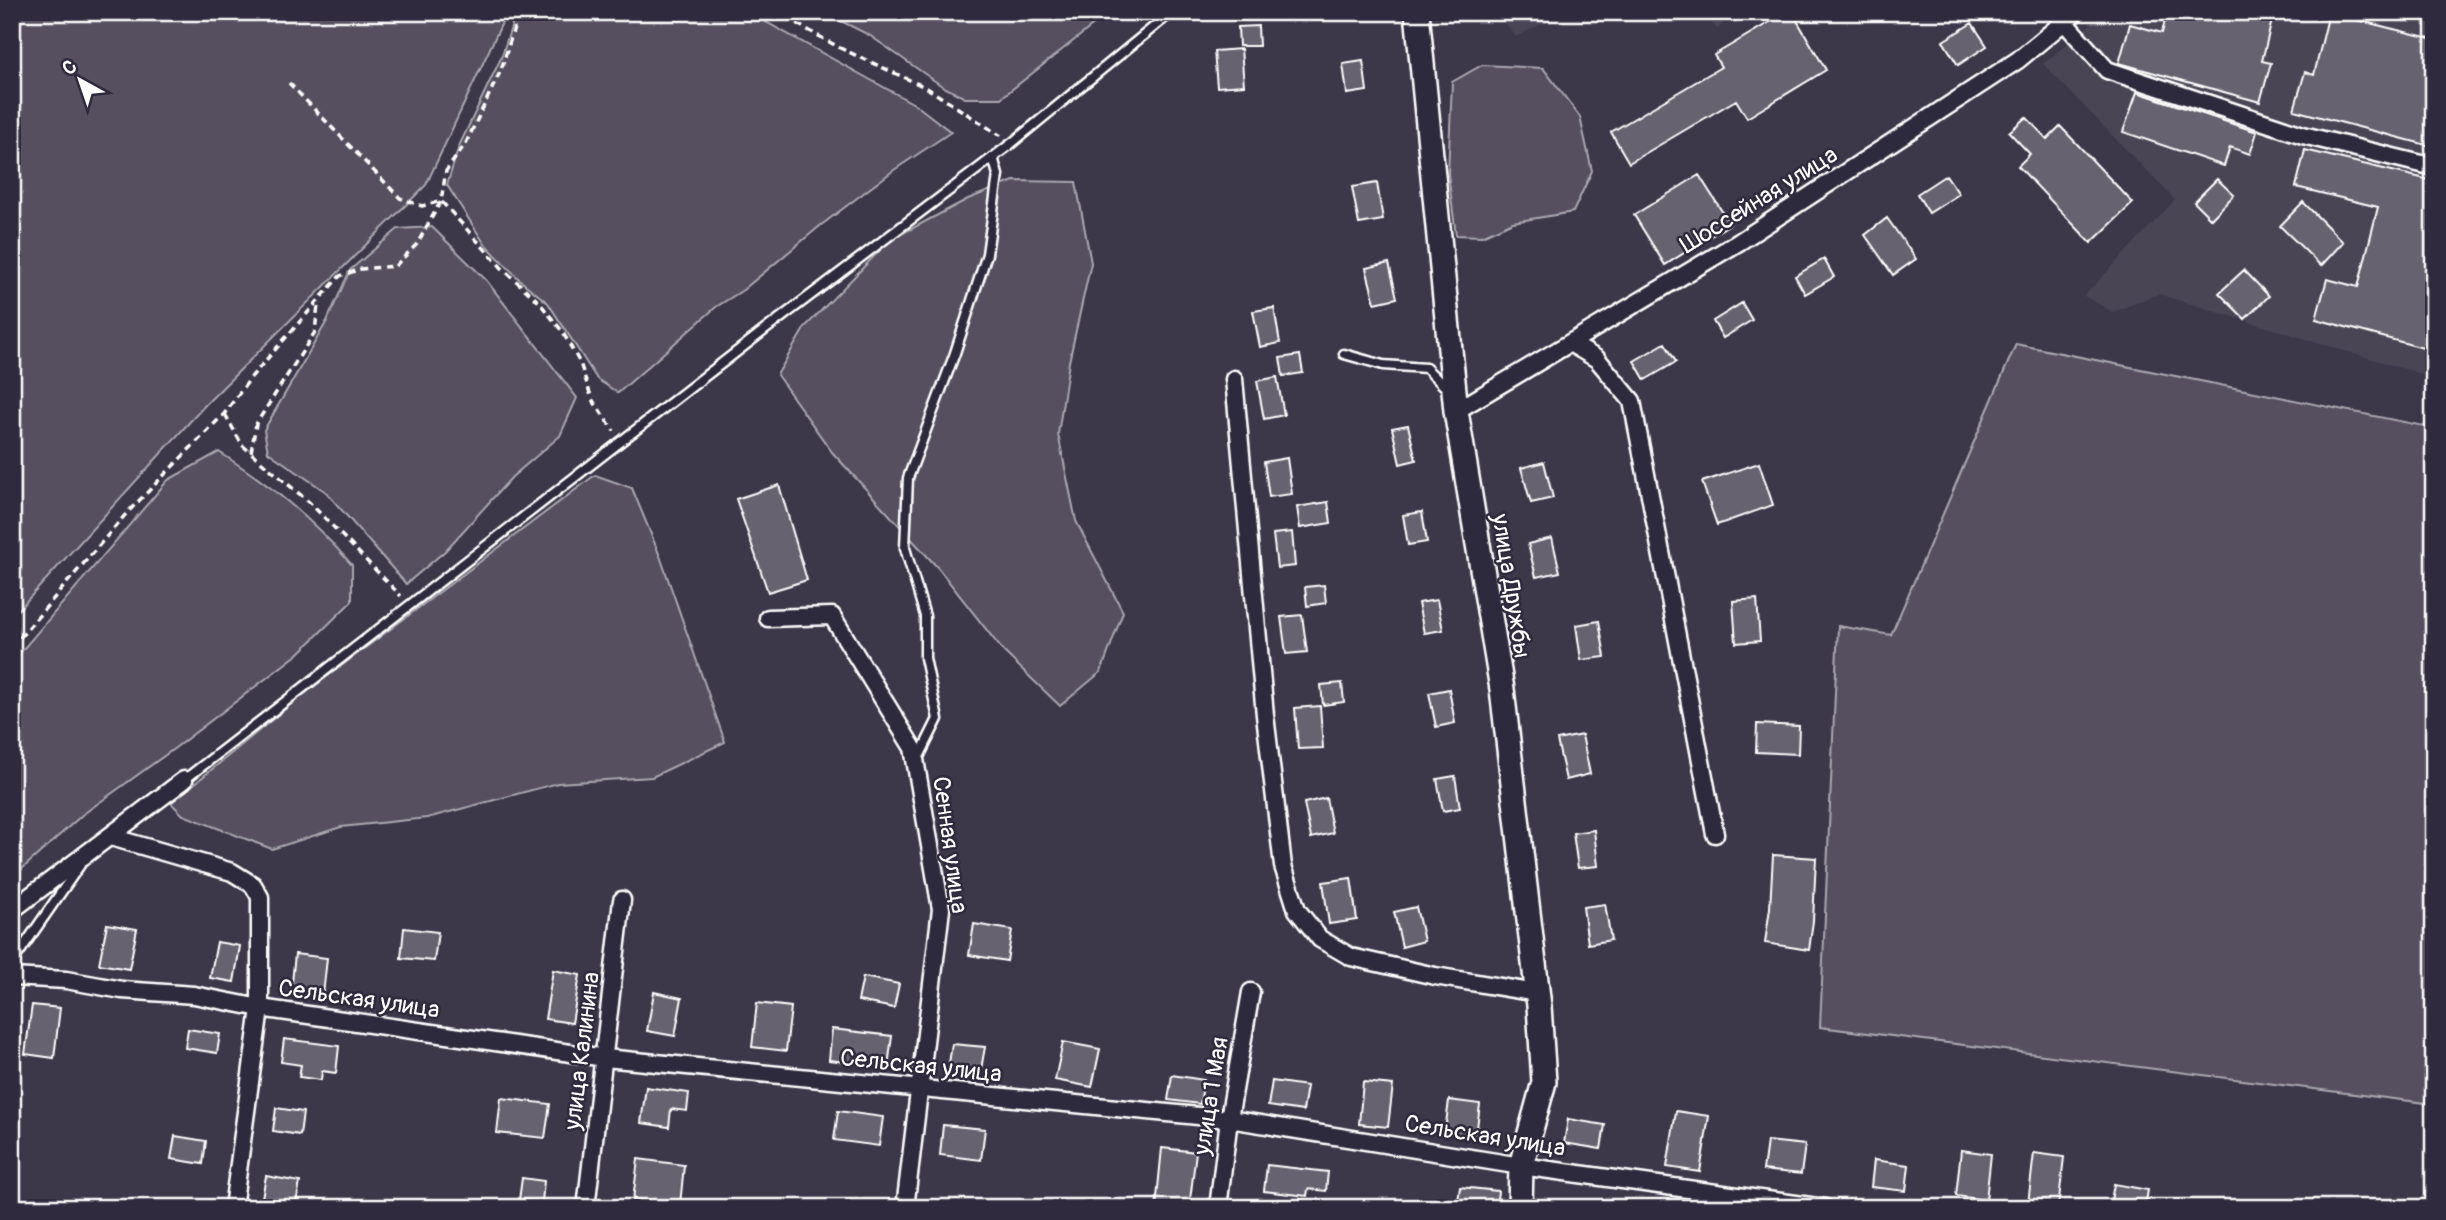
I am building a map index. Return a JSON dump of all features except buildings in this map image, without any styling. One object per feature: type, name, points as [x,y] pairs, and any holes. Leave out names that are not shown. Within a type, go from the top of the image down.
[{"type":"street","name":"улица Дружбы","points":[[1417,12],[1455,404],[1502,689],[1537,993],[1544,1082],[1521,1166],[1520,1208]]},
{"type":"street","name":"Шоссейная улица","points":[[1455,404],[1570,343],[1750,234],[2018,60],[2066,16]]},
{"type":"street","points":[[2066,16],[2108,70],[2303,135],[2434,167]]},
{"type":"street","points":[[1570,343],[1597,359],[1632,401],[1716,834]]},
{"type":"street","points":[[1234,379],[1266,729],[1283,866],[1297,910],[1320,939],[1351,957],[1436,976],[1537,993]]},
{"type":"street","name":"Сенная улица","points":[[768,618],[832,616],[913,748],[941,908],[905,1208]]},
{"type":"street","points":[[12,910],[184,780]]},
{"type":"street","points":[[111,836],[232,872],[253,885],[260,897],[260,1008],[233,1208]]},
{"type":"street","name":"улица Калинина","points":[[586,1208],[622,900]]},
{"type":"street","name":"Сельская улица","points":[[12,977],[66,980],[122,990],[194,995],[260,1008],[605,1058],[1229,1119],[1521,1166],[1825,1208]]},
{"type":"street","name":"улица 1 Мая","points":[[1218,1208],[1229,1119],[1251,992]]},
{"type":"lane","points":[[184,780],[1012,143],[1172,12]]},
{"type":"lane","points":[[915,764],[938,719],[925,658],[925,616],[905,548],[908,478],[955,353],[987,254],[998,174],[992,157]]},
{"type":"lane","points":[[1344,354],[1383,365],[1426,368],[1455,404]]},
{"type":"lane","points":[[12,963],[88,854]]},
{"type":"path","points":[[12,647],[126,514],[224,414],[253,376],[340,276],[361,269],[396,266],[417,244],[441,201],[446,171],[466,143],[500,70],[519,12]]},
{"type":"path","points":[[776,12],[840,48],[927,88],[1012,143]]},
{"type":"path","points":[[289,83],[400,198],[422,206],[441,201]]},
{"type":"path","points":[[441,201],[502,268],[539,302],[562,331],[580,363],[592,399],[621,442]]},
{"type":"path","points":[[251,453],[256,424],[315,332],[318,303]]},
{"type":"path","points":[[224,414],[242,445],[310,503],[410,606]]},
{"type":"shaded area","points":[[12,12],[507,12],[426,185],[206,404],[12,617]]},
{"type":"shaded area","points":[[516,12],[748,12],[916,105],[951,132],[894,170],[820,226],[743,290],[716,307],[618,393],[597,379],[548,303],[522,282],[484,243],[447,185],[459,146],[501,58]]},
{"type":"shaded area","points":[[823,12],[1110,12],[1001,98],[965,98],[942,86],[869,35]]},
{"type":"shaded area","points":[[1497,12],[1566,12],[1516,37]]},
{"type":"shaded area","points":[[1698,12],[1732,12],[1718,29]]},
{"type":"shaded area","points":[[2105,12],[2434,12],[2434,378],[2158,294],[2113,312],[2084,296],[2175,200],[2043,64]]},
{"type":"shaded area","points":[[1482,65],[1543,68],[1580,117],[1592,171],[1573,212],[1513,222],[1482,236],[1456,235],[1448,174],[1452,82]]},
{"type":"shaded area","points":[[1014,181],[1076,182],[1091,263],[1069,362],[1058,434],[1076,521],[1123,612],[1101,672],[1060,706],[1004,652],[938,568],[832,452],[777,375],[805,327],[890,240],[968,199]]},
{"type":"shaded area","points":[[432,227],[486,280],[577,398],[560,436],[512,477],[445,551],[406,584],[326,492],[268,452],[264,430],[327,321],[350,270],[398,229]]},
{"type":"shaded area","points":[[2016,344],[2434,428],[2434,747],[2429,777],[2434,778],[2434,1104],[1820,1027],[1838,626],[1891,635]]},
{"type":"shaded area","points":[[219,452],[290,503],[352,565],[352,601],[298,654],[82,815],[12,878],[12,662],[168,480]]},
{"type":"shaded area","points":[[595,475],[632,488],[660,556],[725,742],[652,777],[558,783],[427,818],[341,827],[272,849],[183,815],[171,803],[296,700]]}]
